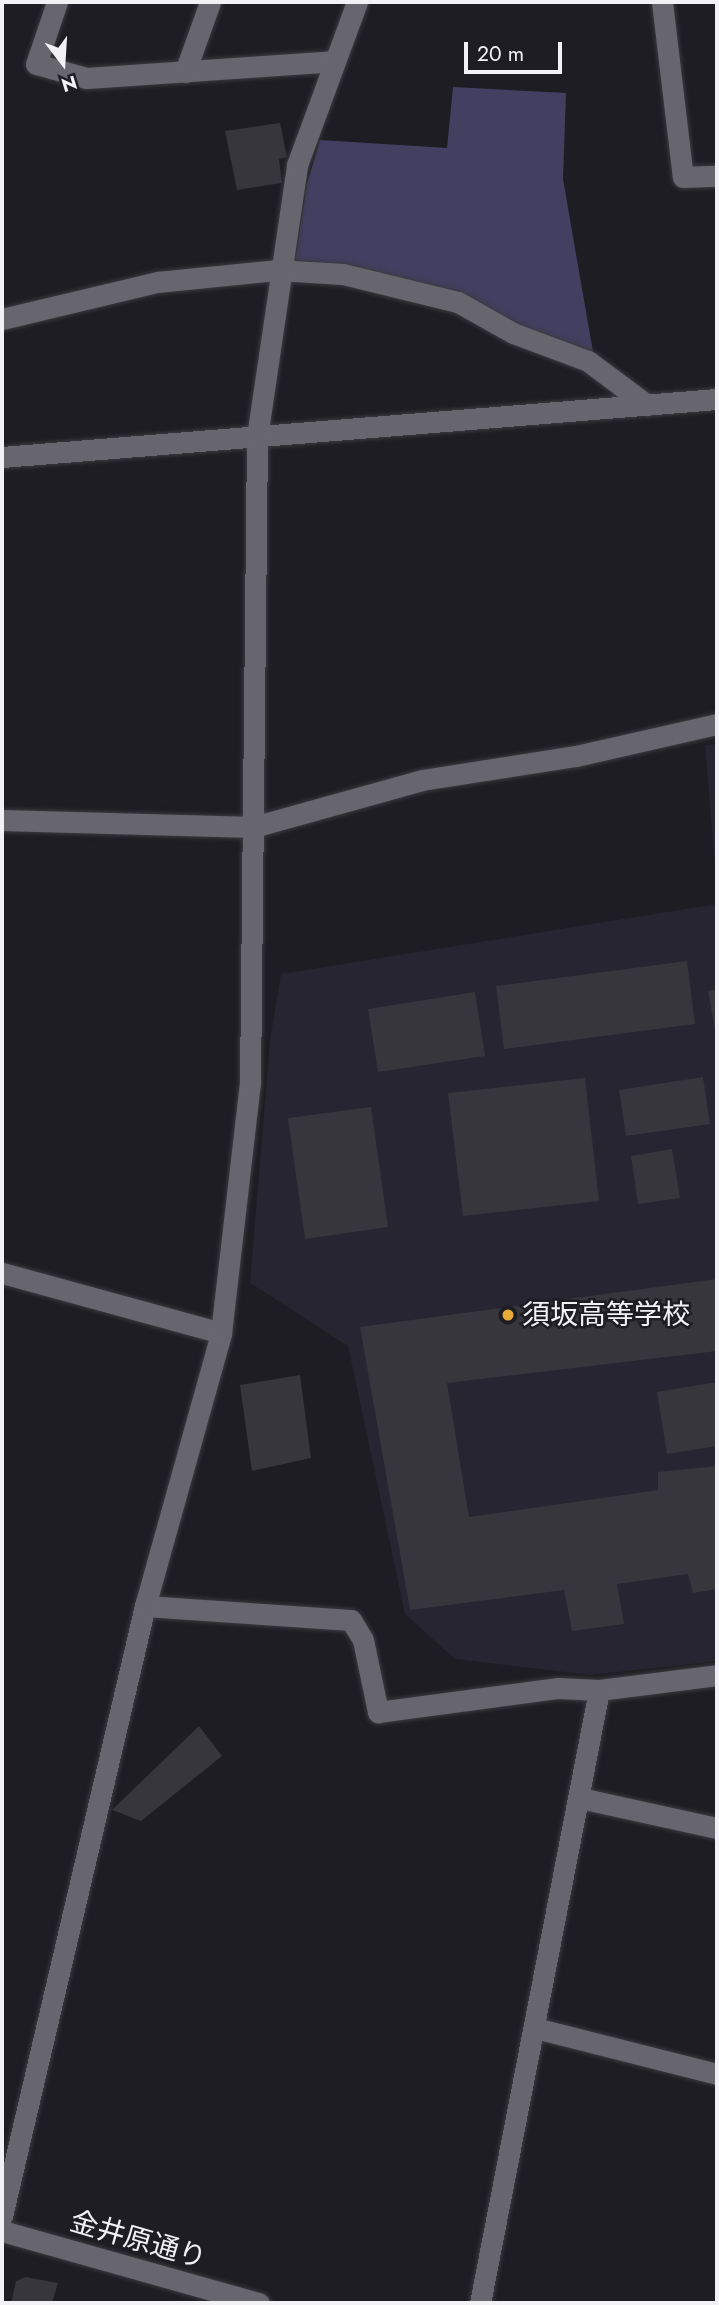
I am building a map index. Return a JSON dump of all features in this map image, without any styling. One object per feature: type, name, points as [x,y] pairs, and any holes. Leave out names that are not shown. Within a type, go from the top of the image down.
[{"type":"street","points":[[57,2],[36,64],[86,78],[333,61]]},
{"type":"street","points":[[185,72],[210,2]]},
{"type":"street","points":[[2,2216],[145,1606],[221,1332],[250,1084],[257,437],[278,270],[297,165],[333,61],[357,2]]},
{"type":"street","points":[[662,2],[683,177],[717,176]]},
{"type":"street","points":[[2,319],[157,282],[278,270],[343,274],[458,302],[513,333],[589,361],[648,404]]},
{"type":"street","points":[[2,457],[717,399]]},
{"type":"street","points":[[2,820],[253,827],[422,780],[576,756],[717,724]]},
{"type":"street","points":[[2,1273],[221,1332]]},
{"type":"street","points":[[145,1606],[351,1620],[363,1640],[378,1712],[558,1688],[599,1690],[717,1675]]},
{"type":"street","points":[[480,2303],[599,1690]]},
{"type":"street","points":[[580,1797],[717,1828]]},
{"type":"street","points":[[534,2028],[717,2074]]},
{"type":"street","name":"金井原通り","points":[[2,2231],[259,2303]]},
{"type":"shaded area","points":[[453,87],[566,93],[563,179],[593,352],[342,265],[295,260],[307,184],[320,140],[447,148]]},
{"type":"shaded area","points":[[717,744],[717,889],[705,745]]},
{"type":"shaded area","name":"須坂高等学校","points":[[717,904],[717,1661],[590,1675],[455,1659],[405,1614],[348,1346],[250,1283],[270,1040],[281,974]]},
{"type":"building","points":[[280,123],[287,157],[279,159],[282,183],[237,190],[225,131]]},
{"type":"building","points":[[687,961],[695,1024],[504,1049],[496,986]]},
{"type":"building","points":[[717,989],[717,1035],[716,1035],[708,991]]},
{"type":"building","points":[[475,992],[485,1056],[378,1072],[368,1009]]},
{"type":"building","points":[[703,1077],[710,1124],[626,1136],[619,1090]]},
{"type":"building","points":[[585,1078],[599,1201],[463,1216],[448,1093]]},
{"type":"building","points":[[371,1107],[388,1227],[305,1239],[288,1118]]},
{"type":"building","points":[[672,1149],[680,1198],[638,1204],[631,1156]]},
{"type":"building","points":[[717,1279],[717,1351],[447,1383],[469,1517],[658,1490],[658,1472],[717,1466],[717,1589],[693,1593],[688,1574],[617,1584],[624,1624],[572,1631],[564,1590],[410,1610],[360,1327]]},
{"type":"building","points":[[300,1375],[311,1458],[252,1471],[240,1385]]},
{"type":"building","points":[[717,1382],[717,1446],[667,1454],[657,1392]]},
{"type":"building","points":[[199,1726],[222,1756],[141,1821],[112,1810]]},
{"type":"building","points":[[26,2277],[58,2283],[52,2303],[11,2303],[16,2281]]},
{"type":"place","name":"須坂高等学校","points":[[508,1315]]}]
